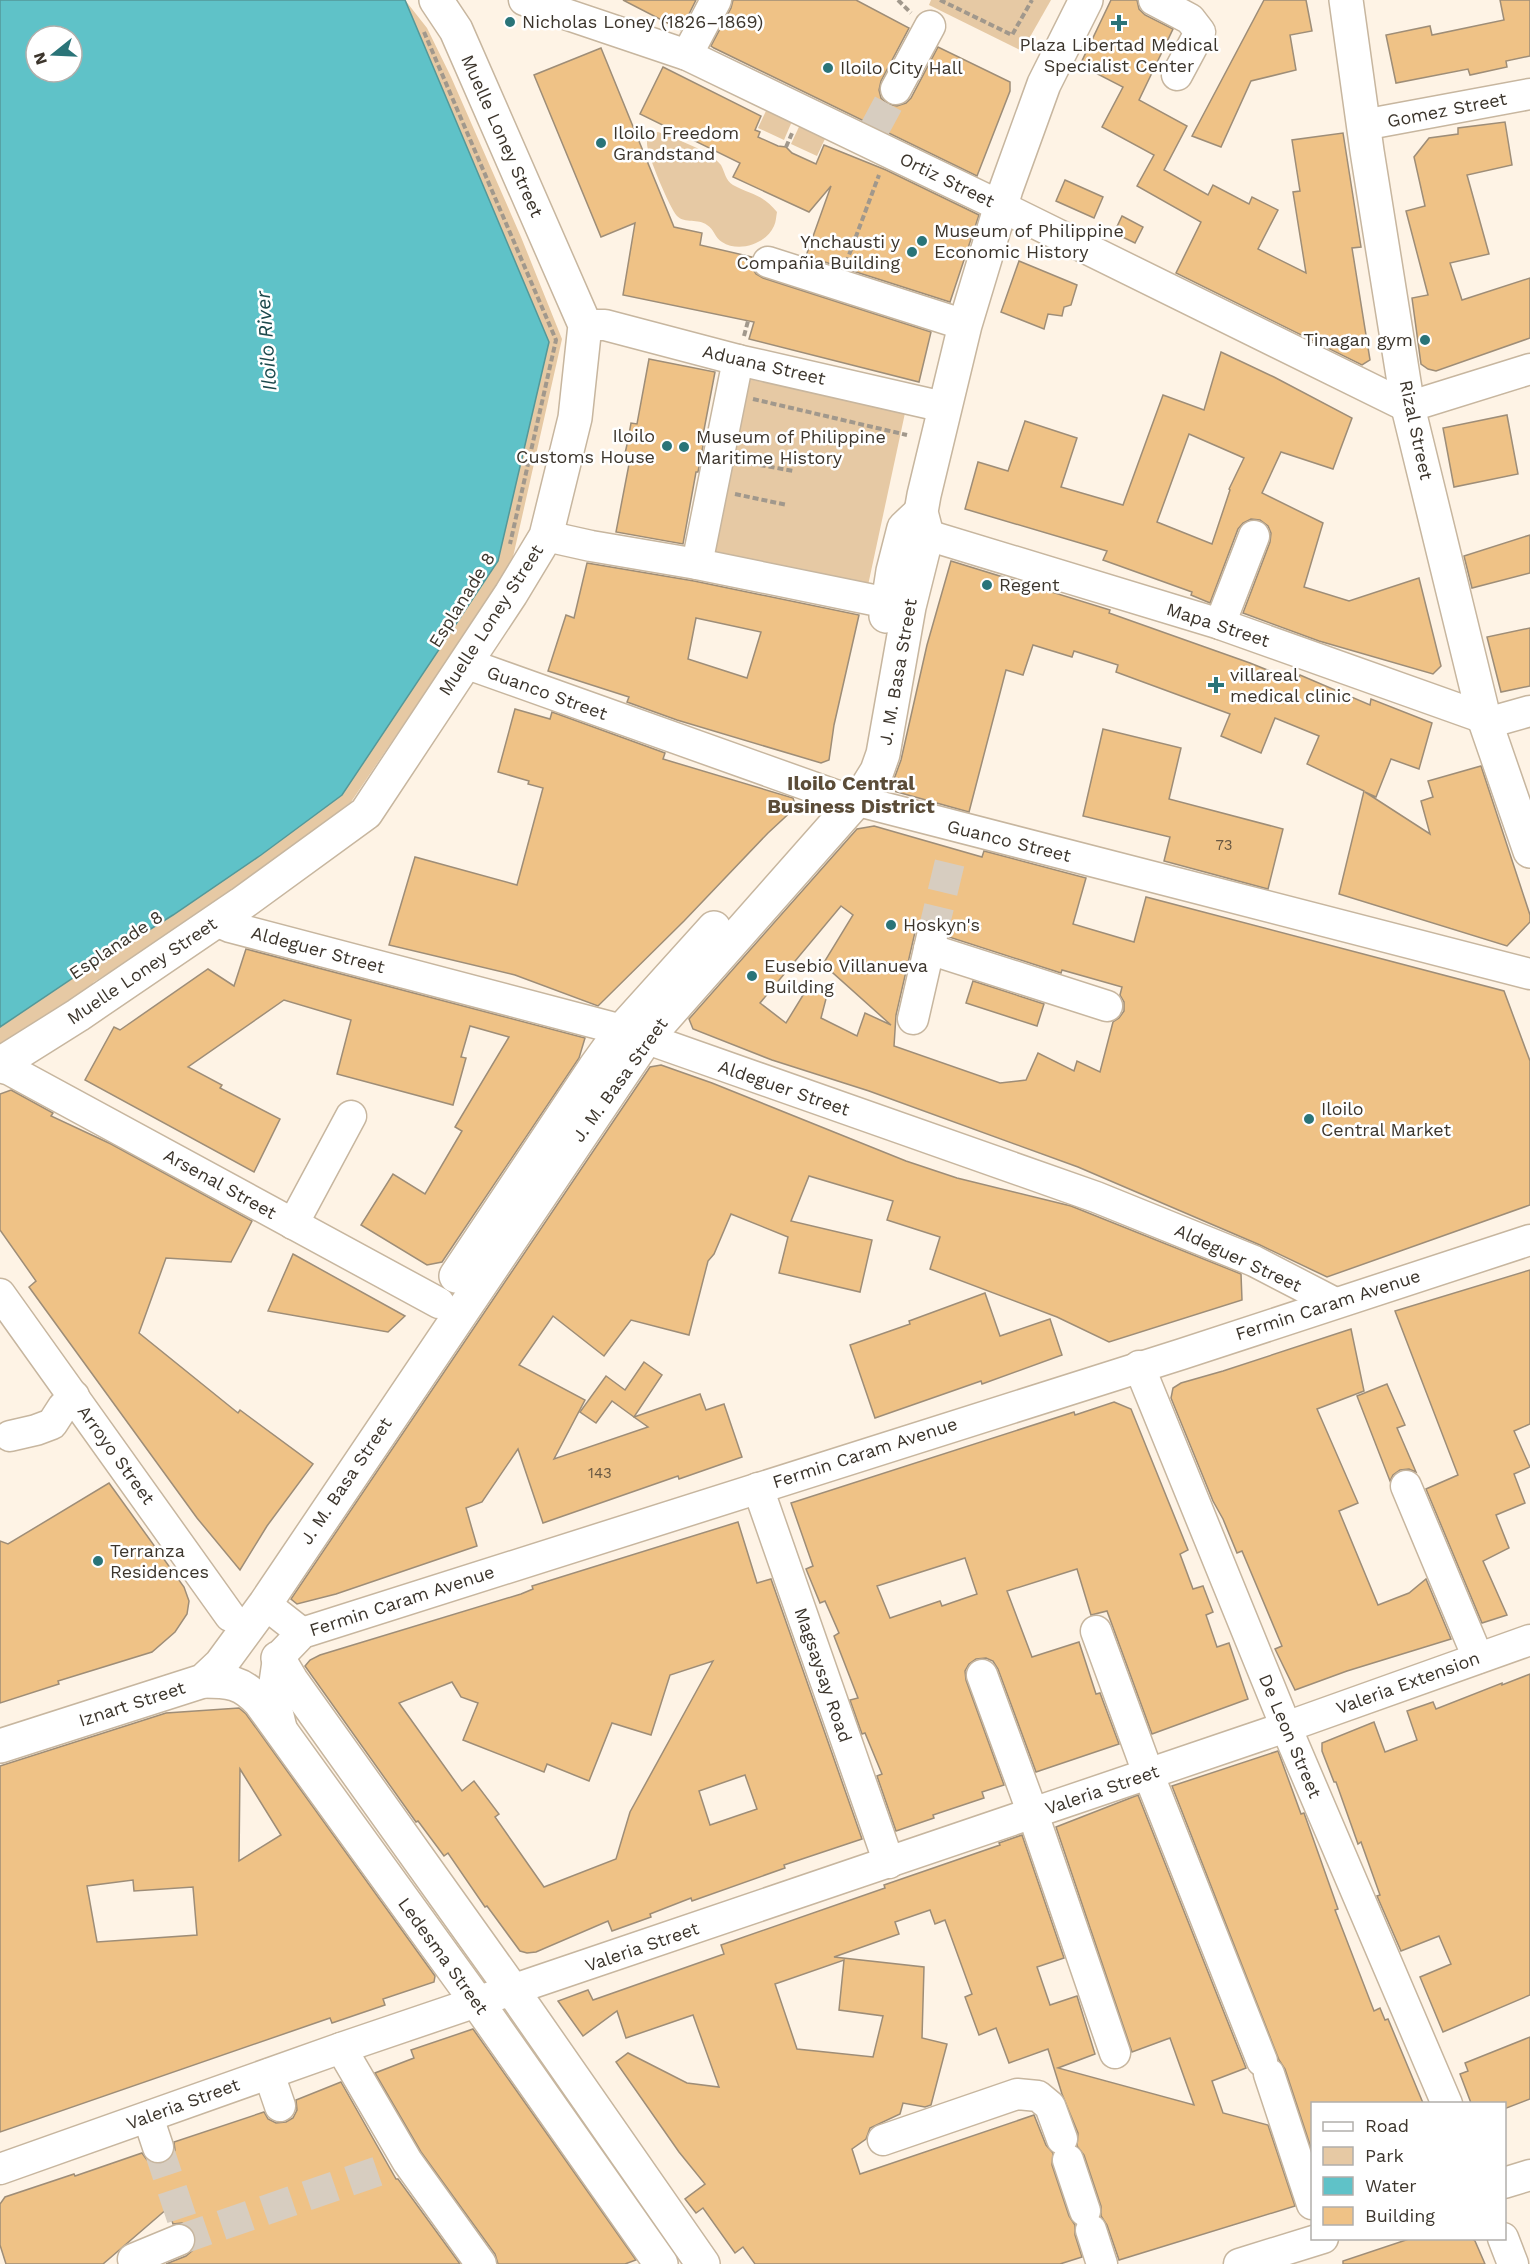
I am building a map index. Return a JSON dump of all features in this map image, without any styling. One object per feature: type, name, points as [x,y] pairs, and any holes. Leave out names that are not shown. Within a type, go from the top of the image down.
[{"type":"main road","name":"J. M. Basa Street","points":[[237,1624],[439,1303],[590,1075],[634,1035],[846,798],[877,771],[883,754],[909,607],[917,525],[965,325],[1001,206],[1044,84],[1086,0]]},
{"type":"main road","name":"Rizal Street","points":[[1346,0],[1363,125],[1408,407],[1485,718],[1530,851]]},
{"type":"main road","name":"Muelle Loney Street","points":[[0,1065],[216,921],[366,813],[546,536],[575,418],[585,325],[456,30],[429,13]]},
{"type":"main road","name":"J. M. Basa Street","points":[[846,798],[864,746],[888,603],[917,525]]},
{"type":"main road","name":"J. M. Basa Street","points":[[237,1624],[265,1604],[634,1035]]},
{"type":"main road","name":"Iznart Street","points":[[0,1746],[203,1681],[221,1664],[237,1624]]},
{"type":"main road","points":[[0,1724],[195,1662],[237,1624]]},
{"type":"main road","name":"Ledesma Street","points":[[278,1658],[297,1689],[513,1991],[703,2264]]},
{"type":"main road","name":"Ledesma Street","points":[[203,1681],[230,1682],[244,1687],[260,1702],[282,1730],[477,2002],[654,2262]]},
{"type":"street","name":"Ortiz Street","points":[[524,0],[687,55],[876,141],[1001,206],[1408,407]]},
{"type":"street","points":[[687,55],[716,0]]},
{"type":"street","points":[[1154,0],[1190,19],[1200,32],[1177,75]]},
{"type":"street","points":[[896,89],[935,13]]},
{"type":"street","name":"Gomez Street","points":[[1363,125],[1530,94]]},
{"type":"street","points":[[768,262],[965,325]]},
{"type":"street","name":"Aduana Street","points":[[585,325],[605,325],[738,360],[944,407]]},
{"type":"street","points":[[697,564],[738,360]]},
{"type":"street","points":[[1408,407],[1530,369]]},
{"type":"street","name":"Mapa Street","points":[[917,525],[1220,624],[1485,718],[1498,720],[1530,711]]},
{"type":"street","points":[[546,536],[888,603]]},
{"type":"street","points":[[1220,624],[1254,536]]},
{"type":"street","name":"Guanco Street","points":[[465,663],[956,838],[1530,974]]},
{"type":"street","name":"Aldeguer Street","points":[[216,921],[230,927],[634,1035],[1105,1189],[1335,1303]]},
{"type":"street","points":[[913,1019],[930,943],[1107,1006]]},
{"type":"street","name":"Arsenal Street","points":[[0,1065],[439,1303]]},
{"type":"street","points":[[293,1224],[351,1116]]},
{"type":"street","name":"Fermin Caram Avenue","points":[[278,1658],[302,1633],[1530,1240]]},
{"type":"street","name":"Arroyo Street","points":[[3,1303],[74,1396],[237,1624]]},
{"type":"street","name":"De Leon Street","points":[[1139,1366],[1286,1727],[1447,2102]]},
{"type":"street","points":[[10,1436],[51,1424],[74,1396]]},
{"type":"street","points":[[1406,1486],[1478,1658]]},
{"type":"street","name":"Magsaysay Road","points":[[758,1488],[889,1863]]},
{"type":"street","points":[[265,1604],[302,1633]]},
{"type":"street","points":[[1096,1631],[1148,1773],[1265,2067],[1311,2201]]},
{"type":"street","name":"Valeria Extension","points":[[1286,1727],[1530,1640]]},
{"type":"street","points":[[278,1658],[273,1693],[282,1730]]},
{"type":"street","points":[[982,1675],[1115,2053]]},
{"type":"street","name":"Valeria Street","points":[[0,2169],[341,2048],[1286,1727]]},
{"type":"street","points":[[341,2048],[399,2164],[481,2264]]},
{"type":"street","points":[[1428,2060],[1439,2056],[1460,2102]]},
{"type":"street","points":[[269,2074],[280,2106]]},
{"type":"street","points":[[883,2140],[1017,2094],[1038,2096],[1050,2106],[1102,2264]]},
{"type":"street","points":[[148,2117],[158,2147]]},
{"type":"street","points":[[1506,2182],[1530,2175]]},
{"type":"street","points":[[133,2259],[179,2240]]},
{"type":"street","points":[[1239,2264],[1317,2240]]},
{"type":"street","points":[[1504,2240],[1513,2264]]},
{"type":"path","points":[[935,13],[1012,35],[1032,0]]},
{"type":"path","name":"Esplanade 8","points":[[429,13],[556,340],[507,554]]},
{"type":"path","points":[[838,284],[876,141]]},
{"type":"path","points":[[750,409],[752,399],[907,435]]},
{"type":"path","points":[[738,472],[742,451]]},
{"type":"path","points":[[740,462],[794,471]]},
{"type":"path","points":[[731,504],[735,483]]},
{"type":"path","points":[[733,494],[788,505]]},
{"type":"green space","points":[[405,0],[427,28],[451,77],[521,237],[562,339],[511,566],[351,802],[268,867],[161,941],[94,982],[79,999],[0,1045],[0,1027],[173,915],[261,855],[342,795],[549,342]]},
{"type":"green space","points":[[931,0],[1051,0],[1022,51],[929,5]]},
{"type":"green space","points":[[771,100],[796,112],[784,140],[758,128]]},
{"type":"green space","points":[[804,116],[830,128],[817,156],[791,144]]},
{"type":"green space","points":[[658,132],[708,154],[721,165],[730,183],[762,198],[772,206],[777,212],[775,224],[765,238],[751,245],[736,247],[720,240],[703,223],[684,220],[677,216],[664,192],[648,148],[649,134]]},
{"type":"green space","points":[[745,378],[905,413],[867,590],[707,555]]},
{"type":"water","name":"Iloilo River","points":[[0,0],[405,0],[549,342],[498,561],[342,795],[261,855],[173,915],[0,1027]]},
{"type":"building","points":[[623,0],[696,0],[681,30]]},
{"type":"building","points":[[733,0],[856,0],[909,28],[881,81],[879,90],[881,98],[888,104],[897,106],[906,103],[911,98],[938,47],[1010,82],[1010,91],[977,176],[711,46]]},
{"type":"building","points":[[1111,0],[1137,0],[1139,9],[1145,15],[1173,29],[1139,100],[1187,126],[1164,170],[1208,195],[1213,185],[1249,204],[1252,197],[1278,210],[1258,249],[1306,273],[1293,192],[1300,191],[1292,140],[1343,133],[1361,247],[1352,248],[1370,360],[1362,365],[1176,273],[1201,222],[1137,186],[1154,155],[1102,127],[1123,87],[1080,65]]},
{"type":"building","points":[[1264,0],[1306,0],[1312,31],[1290,35],[1296,70],[1251,81],[1221,147],[1192,136]]},
{"type":"building","points":[[1500,0],[1530,0],[1530,56],[1506,61],[1507,67],[1470,75],[1468,69],[1396,83],[1386,35],[1430,26],[1432,35],[1504,20]]},
{"type":"building","points":[[601,48],[674,227],[702,233],[700,245],[752,257],[751,266],[756,274],[763,278],[931,332],[919,382],[749,339],[754,322],[623,295],[635,223],[601,237],[534,75]]},
{"type":"building","points":[[663,67],[761,116],[755,130],[760,132],[758,137],[786,147],[792,153],[816,164],[824,145],[886,170],[979,215],[950,302],[806,256],[831,186],[809,212],[733,177],[740,163],[640,114]]},
{"type":"building","points":[[1505,122],[1512,165],[1467,175],[1489,254],[1450,263],[1462,300],[1530,278],[1530,338],[1436,371],[1428,369],[1421,364],[1412,298],[1428,295],[1406,211],[1425,206],[1414,157],[1429,138],[1458,134],[1458,128]]},
{"type":"building","points":[[1065,180],[1103,197],[1094,218],[1056,201]]},
{"type":"building","points":[[1122,216],[1143,227],[1135,243],[1114,233]]},
{"type":"building","points":[[1019,261],[1077,285],[1071,305],[1064,307],[1062,316],[1048,314],[1044,329],[1001,312]]},
{"type":"building","points":[[1221,352],[1352,418],[1333,469],[1281,452],[1262,493],[1323,523],[1304,587],[1349,601],[1419,578],[1441,666],[1433,674],[1319,641],[1243,613],[1270,542],[1271,533],[1268,526],[1260,520],[1251,519],[1238,529],[1210,603],[1191,595],[1192,592],[1103,560],[1107,551],[965,509],[978,462],[1008,471],[1025,421],[1077,438],[1061,487],[1123,505],[1163,395],[1204,410]],"holes":[[[1189,434],[1244,458],[1229,489],[1212,544],[1157,522]]]},
{"type":"building","name":"Iloilo Customs House","points":[[649,359],[715,372],[683,544],[616,532],[630,459],[624,458],[631,423],[637,424]]},
{"type":"building","points":[[1507,415],[1518,474],[1454,487],[1443,428]]},
{"type":"building","points":[[1530,535],[1530,573],[1472,588],[1464,556]]},
{"type":"building","points":[[951,561],[1110,610],[1109,613],[1297,682],[1300,675],[1370,705],[1371,699],[1432,723],[1419,769],[1391,759],[1376,797],[1365,792],[1430,834],[1421,801],[1433,797],[1428,781],[1481,766],[1530,915],[1530,922],[1507,946],[1339,894],[1364,791],[1307,764],[1319,736],[1275,718],[1261,753],[1221,736],[1230,714],[1116,672],[1118,665],[1074,651],[1072,657],[1033,645],[1023,675],[1006,670],[969,812],[890,790],[901,760],[927,645]]},
{"type":"building","points":[[587,563],[694,581],[859,615],[834,725],[829,760],[821,763],[677,720],[627,702],[629,697],[548,671],[566,615],[574,618]],"holes":[[[696,618],[761,632],[747,678],[688,659]]]},
{"type":"building","points":[[1530,628],[1530,686],[1501,692],[1487,637]]},
{"type":"building","points":[[515,709],[550,719],[552,712],[665,753],[663,759],[793,798],[796,807],[598,1006],[515,975],[389,945],[415,857],[517,885],[543,788],[528,784],[529,781],[498,772]]},
{"type":"building","points":[[1103,729],[1181,748],[1169,799],[1283,829],[1268,889],[1164,861],[1170,837],[1083,816]]},
{"type":"building","name":"Iloilo Central Market","points":[[874,826],[982,857],[984,851],[1086,878],[1073,924],[1134,942],[1146,897],[1504,991],[1530,1061],[1530,1205],[1327,1277],[1260,1245],[1078,1167],[869,1091],[772,1060],[693,1029],[689,1019],[857,829]],"holes":[[[841,906],[853,915],[823,964],[891,1025],[865,1013],[857,1036],[821,1018],[827,995],[808,987],[786,1023],[760,1003]],[[935,919],[944,924],[949,937],[1061,973],[1062,970],[1122,987],[1120,995],[1124,1002],[1124,1011],[1113,1022],[1100,1072],[1077,1061],[1074,1071],[1038,1053],[1026,1080],[1000,1083],[894,1046],[896,1015],[915,932],[926,920]]]},
{"type":"building","points":[[246,949],[585,1038],[579,1058],[442,1262],[427,1265],[361,1225],[393,1174],[425,1194],[462,1131],[455,1127],[509,1037],[470,1026],[461,1057],[466,1058],[453,1105],[337,1074],[351,1020],[284,1000],[188,1067],[222,1085],[220,1088],[280,1119],[254,1172],[85,1080],[114,1027],[120,1030],[208,969],[234,986]]},
{"type":"building","points":[[973,981],[1044,1004],[1037,1026],[966,1003]]},
{"type":"building","points":[[661,1065],[712,1083],[906,1161],[957,1178],[1071,1206],[1241,1274],[1242,1300],[1109,1342],[1057,1317],[930,1269],[940,1237],[887,1220],[893,1201],[809,1176],[791,1221],[872,1240],[860,1292],[779,1273],[788,1237],[731,1214],[714,1254],[708,1261],[689,1335],[631,1320],[604,1356],[553,1316],[519,1365],[585,1400],[554,1459],[648,1427],[634,1417],[700,1394],[706,1410],[724,1404],[742,1457],[679,1479],[678,1476],[543,1523],[518,1449],[482,1502],[466,1508],[477,1546],[336,1594],[297,1604],[291,1599],[650,1067]]},
{"type":"building","points":[[11,1090],[53,1113],[51,1116],[111,1144],[252,1221],[231,1262],[166,1258],[139,1333],[238,1413],[240,1410],[313,1464],[267,1526],[240,1570],[197,1518],[29,1287],[36,1281],[0,1230],[0,1094]]},
{"type":"building","points":[[293,1254],[405,1316],[388,1332],[268,1311]]},
{"type":"building","points":[[1530,1270],[1530,1424],[1514,1431],[1530,1467],[1514,1474],[1525,1503],[1496,1515],[1509,1548],[1483,1561],[1507,1615],[1482,1623],[1426,1489],[1458,1475],[1395,1311]]},
{"type":"building","points":[[985,1293],[1000,1336],[1050,1319],[1062,1355],[982,1384],[981,1381],[875,1418],[850,1345],[910,1324],[909,1321]]},
{"type":"building","points":[[1351,1329],[1364,1391],[1317,1409],[1358,1503],[1339,1511],[1378,1605],[1409,1593],[1426,1579],[1451,1639],[1347,1671],[1295,1690],[1275,1649],[1282,1646],[1242,1551],[1237,1553],[1171,1398],[1173,1388],[1181,1383]]},
{"type":"building","points":[[644,1362],[662,1375],[634,1417],[612,1401],[596,1423],[580,1412],[606,1376],[625,1390]]},
{"type":"building","points":[[1387,1384],[1405,1425],[1397,1428],[1416,1472],[1409,1469],[1400,1470],[1393,1475],[1390,1481],[1357,1396]]},
{"type":"building","points":[[1114,1402],[1131,1409],[1188,1550],[1180,1554],[1193,1589],[1203,1586],[1213,1612],[1206,1615],[1217,1647],[1229,1643],[1248,1699],[1152,1734],[1107,1611],[1091,1615],[1077,1569],[1007,1591],[1032,1657],[1079,1642],[1096,1694],[1100,1693],[1119,1744],[1036,1772],[998,1669],[993,1661],[986,1658],[976,1659],[965,1671],[966,1680],[1004,1785],[982,1792],[984,1798],[933,1815],[934,1818],[896,1831],[877,1776],[882,1774],[865,1733],[862,1734],[850,1700],[858,1698],[834,1636],[839,1633],[825,1601],[820,1603],[806,1569],[813,1566],[791,1503],[1074,1412],[1075,1415]],"holes":[[[965,1558],[977,1594],[942,1606],[940,1601],[890,1618],[877,1586]]]},
{"type":"building","name":"Terranza Residences","points":[[109,1483],[184,1587],[189,1601],[187,1614],[175,1632],[152,1652],[58,1681],[59,1684],[0,1703],[0,1541],[8,1544]]},
{"type":"building","points":[[738,1522],[757,1583],[771,1579],[862,1839],[784,1865],[785,1868],[692,1901],[691,1898],[650,1914],[651,1917],[612,1931],[608,1921],[536,1952],[520,1951],[487,1906],[485,1907],[448,1853],[444,1856],[418,1821],[416,1822],[305,1666],[310,1660],[320,1655],[521,1594],[533,1589],[532,1586]],"holes":[[[713,1661],[630,1812],[616,1859],[544,1887],[495,1817],[499,1814],[474,1781],[462,1791],[399,1703],[452,1682],[461,1697],[478,1703],[463,1740],[544,1772],[547,1764],[589,1781],[612,1723],[651,1735],[670,1675]],[[745,1775],[757,1809],[710,1825],[699,1791]]]},
{"type":"building","points":[[1530,1674],[1530,1995],[1443,2032],[1420,1977],[1451,1964],[1439,1936],[1401,1951],[1377,1896],[1380,1895],[1361,1842],[1358,1844],[1336,1782],[1334,1782],[1322,1751],[1322,1743],[1374,1722],[1385,1752],[1417,1740],[1407,1711],[1433,1702],[1436,1709]]},
{"type":"building","points":[[239,1708],[246,1714],[435,1976],[434,1982],[383,1999],[385,2005],[332,2023],[330,2018],[0,2132],[0,1766],[166,1713]],"holes":[[[240,1769],[281,1835],[239,1861]],[[133,1880],[134,1891],[193,1887],[197,1935],[97,1942],[87,1886]]]},
{"type":"building","points":[[1278,1751],[1301,1814],[1304,1813],[1338,1909],[1335,1910],[1374,2011],[1380,2008],[1385,2020],[1388,2019],[1423,2102],[1311,2102],[1311,2148],[1285,2069],[1279,2060],[1172,1786]]},
{"type":"building","points":[[1138,1795],[1246,2068],[1212,2081],[1223,2113],[1268,2125],[1295,2206],[1119,2260],[1107,2225],[1101,2216],[1101,2206],[1084,2155],[1077,2146],[1078,2133],[1062,2094],[1048,2049],[1009,2063],[996,2028],[979,2035],[965,1997],[972,1994],[945,1920],[935,1924],[930,1910],[895,1922],[899,1934],[834,1957],[924,1967],[922,2038],[947,2044],[931,2105],[925,2107],[903,2103],[900,2114],[870,2128],[866,2139],[852,2149],[860,2174],[1034,2115],[1046,2145],[1053,2153],[1052,2165],[1069,2216],[1075,2225],[1075,2235],[1082,2257],[1060,2264],[755,2264],[743,2247],[735,2253],[703,2208],[696,2213],[685,2199],[705,2184],[679,2152],[616,2062],[628,2053],[687,2083],[719,2087],[693,2015],[626,2038],[617,2011],[583,2036],[558,2001],[588,1990],[593,2000],[724,1954],[721,1945],[885,1888],[884,1885],[1000,1845],[999,1843],[1022,1835],[1064,1958],[1037,1967],[1050,2005],[1077,1996],[1095,2054],[1058,2068],[1194,2105],[1170,2038],[1132,2052],[1056,1827]],"holes":[[[844,1960],[839,2010],[883,2016],[873,2057],[797,2049],[775,1984]]]},
{"type":"building","points":[[473,2029],[636,2260],[625,2264],[498,2264],[495,2254],[421,2152],[375,2073],[414,2058],[411,2050]]},
{"type":"building","points":[[1530,2037],[1530,2099],[1506,2108],[1506,2102],[1471,2102],[1460,2074],[1468,2071],[1465,2063]]},
{"type":"building","points":[[341,2082],[396,2179],[460,2264],[166,2264],[186,2256],[193,2250],[196,2242],[195,2233],[190,2227],[182,2223],[173,2224],[168,2208],[103,2264],[6,2264],[0,2245],[0,2204],[5,2197],[142,2153],[147,2160],[155,2164],[163,2163],[171,2158],[175,2150],[174,2142],[264,2112],[268,2119],[276,2123],[286,2122],[293,2118],[297,2110],[296,2100]]},
{"type":"building","points":[[1406,2240],[1474,2240],[1485,2264],[1343,2264],[1343,2261]]},
{"type":"tunnel","points":[[874,130],[896,89]]},
{"type":"tunnel","points":[[932,936],[953,849]]},
{"type":"tunnel","points":[[158,2147],[188,2237]]},
{"type":"tunnel","points":[[179,2240],[390,2167]]},
{"type":"place","name":"Nicholas Loney (1826–1869)","points":[[510,22]]},
{"type":"place","name":"Plaza Libertad Medical Specialist Center","points":[[1119,23]]},
{"type":"place","name":"Iloilo City Hall","points":[[828,68]]},
{"type":"place","name":"Iloilo Freedom Grandstand","points":[[601,143]]},
{"type":"place","name":"Museum of Philippine Economic History","points":[[922,241]]},
{"type":"place","name":"Ynchausti y Compañia Building","points":[[912,252]]},
{"type":"place","name":"Tinagan gym","points":[[1425,340]]},
{"type":"place","name":"Iloilo Customs House","points":[[667,446]]},
{"type":"place","name":"Museum of Philippine Maritime History","points":[[684,447]]},
{"type":"place","name":"Regent","points":[[987,585]]},
{"type":"place","name":"villareal medical clinic","points":[[1216,685]]},
{"type":"place","name":"Hoskyn's","points":[[891,925]]},
{"type":"place","name":"Eusebio Villanueva Building","points":[[752,976]]},
{"type":"place","name":"Iloilo Central Market","points":[[1309,1119]]},
{"type":"place","name":"Terranza Residences","points":[[98,1561]]},
{"type":"district","name":"Iloilo Central Business District","points":[[851,794]]}]
